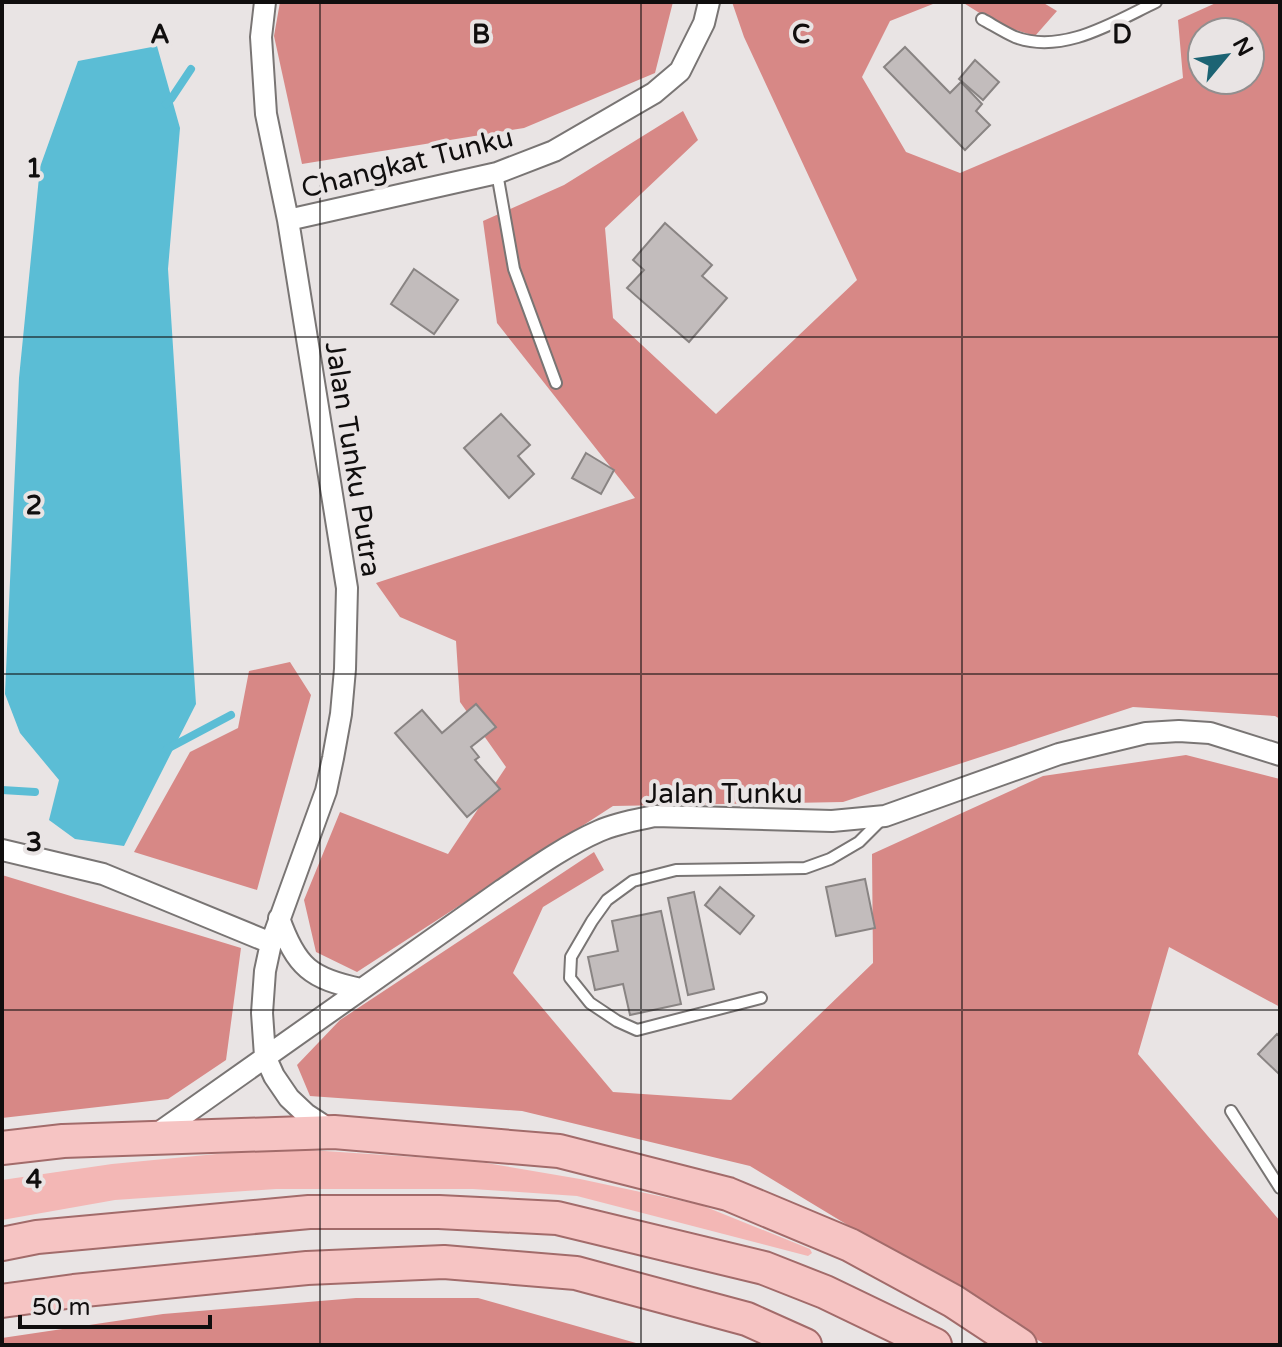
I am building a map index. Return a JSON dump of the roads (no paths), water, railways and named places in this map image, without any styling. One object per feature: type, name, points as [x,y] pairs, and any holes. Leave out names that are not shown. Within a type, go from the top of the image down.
[{"type":"main road","points":[[2,1148],[63,1141],[334,1132],[559,1151],[728,1194],[850,1245],[953,1301],[1020,1345]]},
{"type":"main road","points":[[2,1244],[37,1237],[309,1212],[439,1212],[557,1218],[764,1268],[825,1292],[935,1345]]},
{"type":"main road","points":[[2,1301],[307,1268],[444,1262],[576,1273],[747,1319],[805,1345]]},
{"type":"street","name":"Jalan Tunku Putra","points":[[265,2],[261,37],[266,114],[288,220],[347,588],[345,669],[333,758],[326,791],[271,943],[262,1013],[265,1056],[274,1076],[289,1098],[306,1114],[334,1132]]},
{"type":"street","name":"Changkat Tunku","points":[[288,220],[497,173],[554,151],[654,93],[680,71],[704,23],[709,2]]},
{"type":"street","name":"Jalan Tunku","points":[[152,1138],[502,890],[600,830],[655,816],[832,821],[885,816],[1059,754],[1146,733],[1210,733],[1280,755]]},
{"type":"street","points":[[2,850],[103,874],[271,943]]},
{"type":"street","points":[[279,918],[287,943],[306,968],[332,984],[361,989]]},
{"type":"lane","points":[[982,19],[1017,38],[1057,43],[1083,35],[1156,2]]},
{"type":"lane","points":[[497,173],[514,269],[556,383]]},
{"type":"lane","points":[[761,998],[637,1030],[590,1003],[570,978],[571,957],[607,900],[633,881],[676,870],[805,868],[830,859],[859,842],[885,816]]},
{"type":"lane","points":[[1231,1111],[1280,1188]]},
{"type":"water","points":[[157,46],[180,128],[168,269],[196,704],[124,846],[75,839],[49,820],[59,780],[20,733],[5,694],[19,378],[40,167],[78,61]]},
{"type":"waterway","points":[[166,104],[191,69]]},
{"type":"waterway","points":[[167,749],[231,715]]},
{"type":"waterway","points":[[2,790],[35,792]]}]
